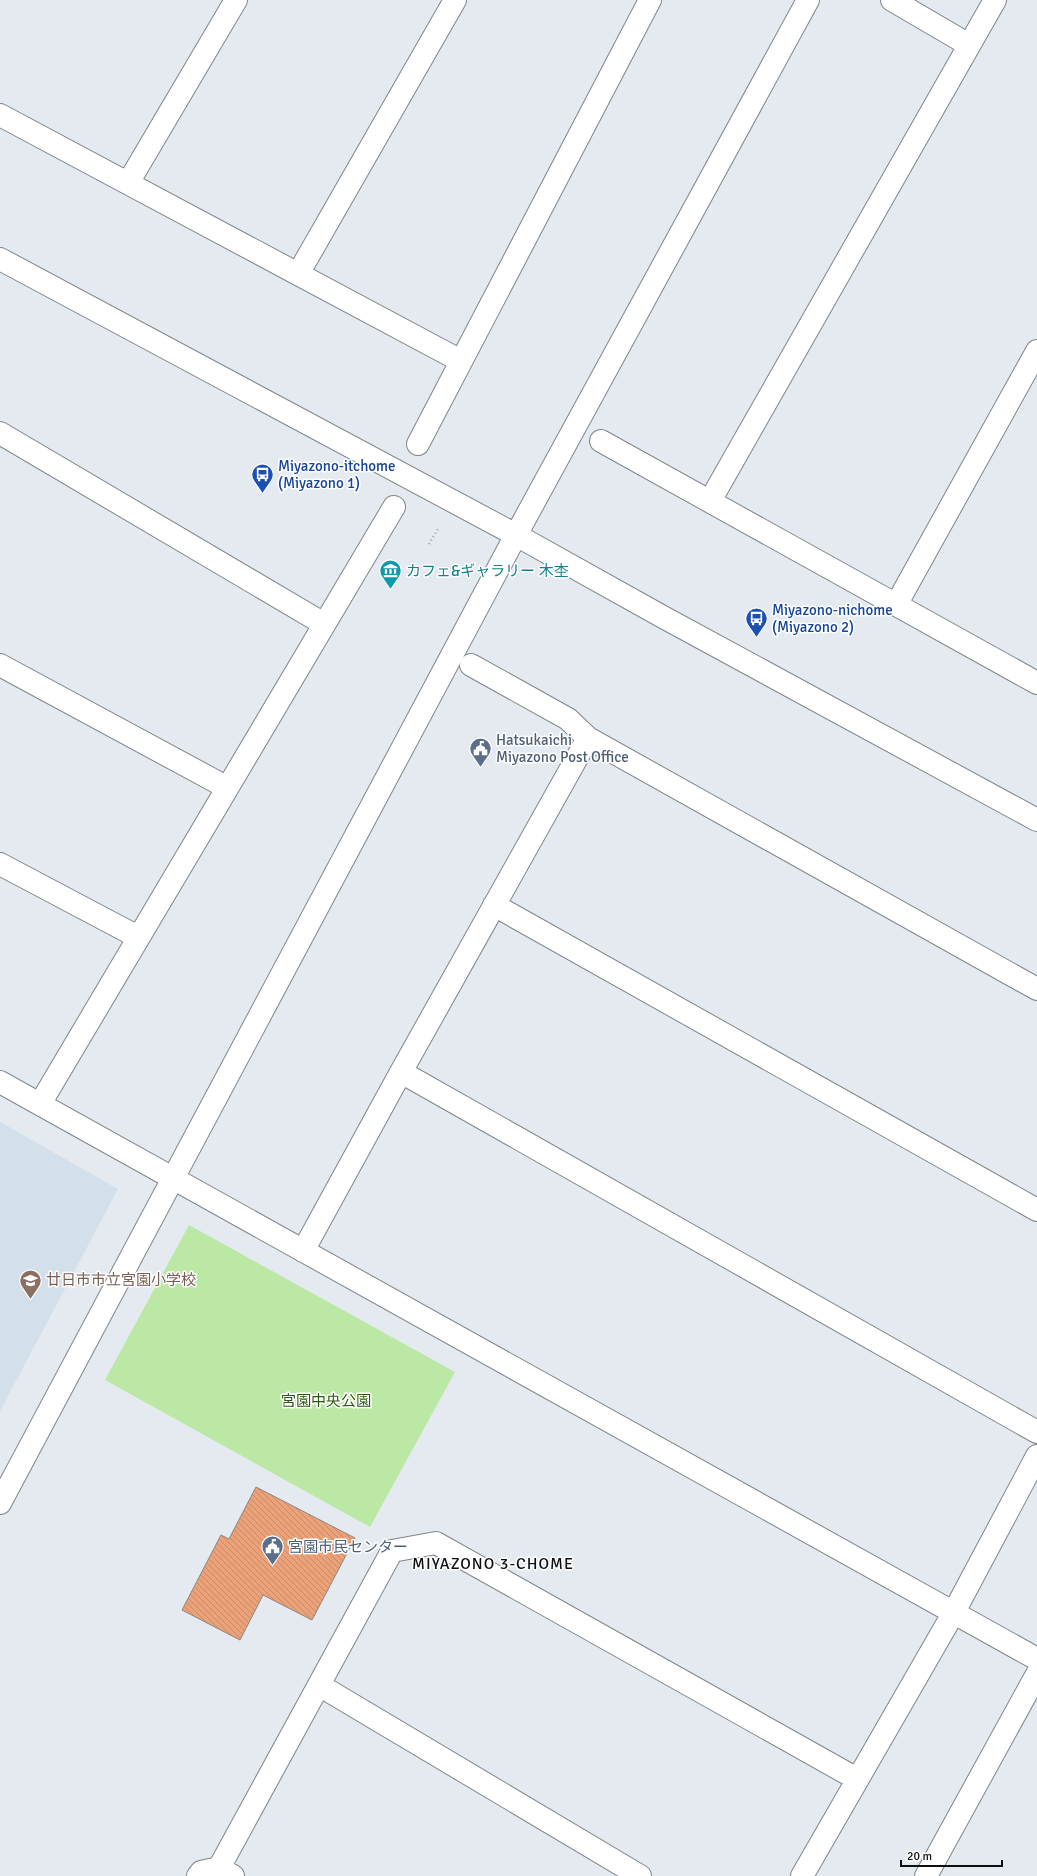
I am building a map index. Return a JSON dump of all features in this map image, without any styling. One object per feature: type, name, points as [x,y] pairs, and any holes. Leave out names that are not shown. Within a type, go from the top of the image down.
[{"type":"street","points":[[128,183],[236,0]]},
{"type":"street","points":[[298,274],[455,0]]},
{"type":"street","points":[[418,444],[650,0]]},
{"type":"street","points":[[0,1503],[516,535],[808,0]]},
{"type":"street","points":[[892,0],[969,44]]},
{"type":"street","points":[[710,501],[995,0]]},
{"type":"street","points":[[0,115],[461,361]]},
{"type":"street","points":[[0,259],[516,535],[663,618],[1037,820]]},
{"type":"street","points":[[896,605],[1037,351]]},
{"type":"street","points":[[0,433],[324,624]]},
{"type":"street","points":[[601,441],[1037,683]]},
{"type":"street","points":[[40,1104],[226,787],[394,507]]},
{"type":"street","points":[[0,665],[226,787]]},
{"type":"street","points":[[471,665],[568,719],[588,738],[1037,989]]},
{"type":"street","points":[[303,1251],[401,1072],[588,738]]},
{"type":"street","points":[[0,864],[138,937]]},
{"type":"street","points":[[494,905],[1037,1210]]},
{"type":"street","points":[[401,1072],[1037,1432]]},
{"type":"street","points":[[0,1082],[1037,1659]]},
{"type":"street","points":[[802,1876],[857,1778],[954,1612],[1037,1456]]},
{"type":"street","points":[[198,1876],[201,1872],[226,1872],[319,1685],[392,1551],[436,1543],[857,1778]]},
{"type":"street","points":[[926,1876],[1037,1674]]},
{"type":"street","points":[[319,1685],[640,1876]]},
{"type":"shaded area","name":"廿日市市立宮園小学校","points":[[0,1122],[118,1189],[0,1411]]},
{"type":"green space","name":"宮園中央公園","points":[[189,1225],[455,1372],[370,1527],[105,1380]]},
{"type":"building","name":"宮園市民センター","points":[[256,1487],[355,1538],[312,1620],[263,1595],[240,1640],[182,1610],[221,1535],[229,1539]]},
{"type":"place","name":"Miyazono-itchome (Miyazono 1)","points":[[263,494]]},
{"type":"place","name":"カフェ&ギャラリー 木杢","points":[[390,590]]},
{"type":"place","name":"Miyazono-nichome (Miyazono 2)","points":[[756,638]]},
{"type":"place","name":"Hatsukaichi Miyazono Post Office","points":[[480,768]]},
{"type":"place","name":"廿日市市立宮園小学校","points":[[30,1300]]},
{"type":"place","name":"宮園市民センター","points":[[272,1566]]},
{"type":"district","name":"MIYAZONO 3-CHOME","points":[[493,1564]]}]
